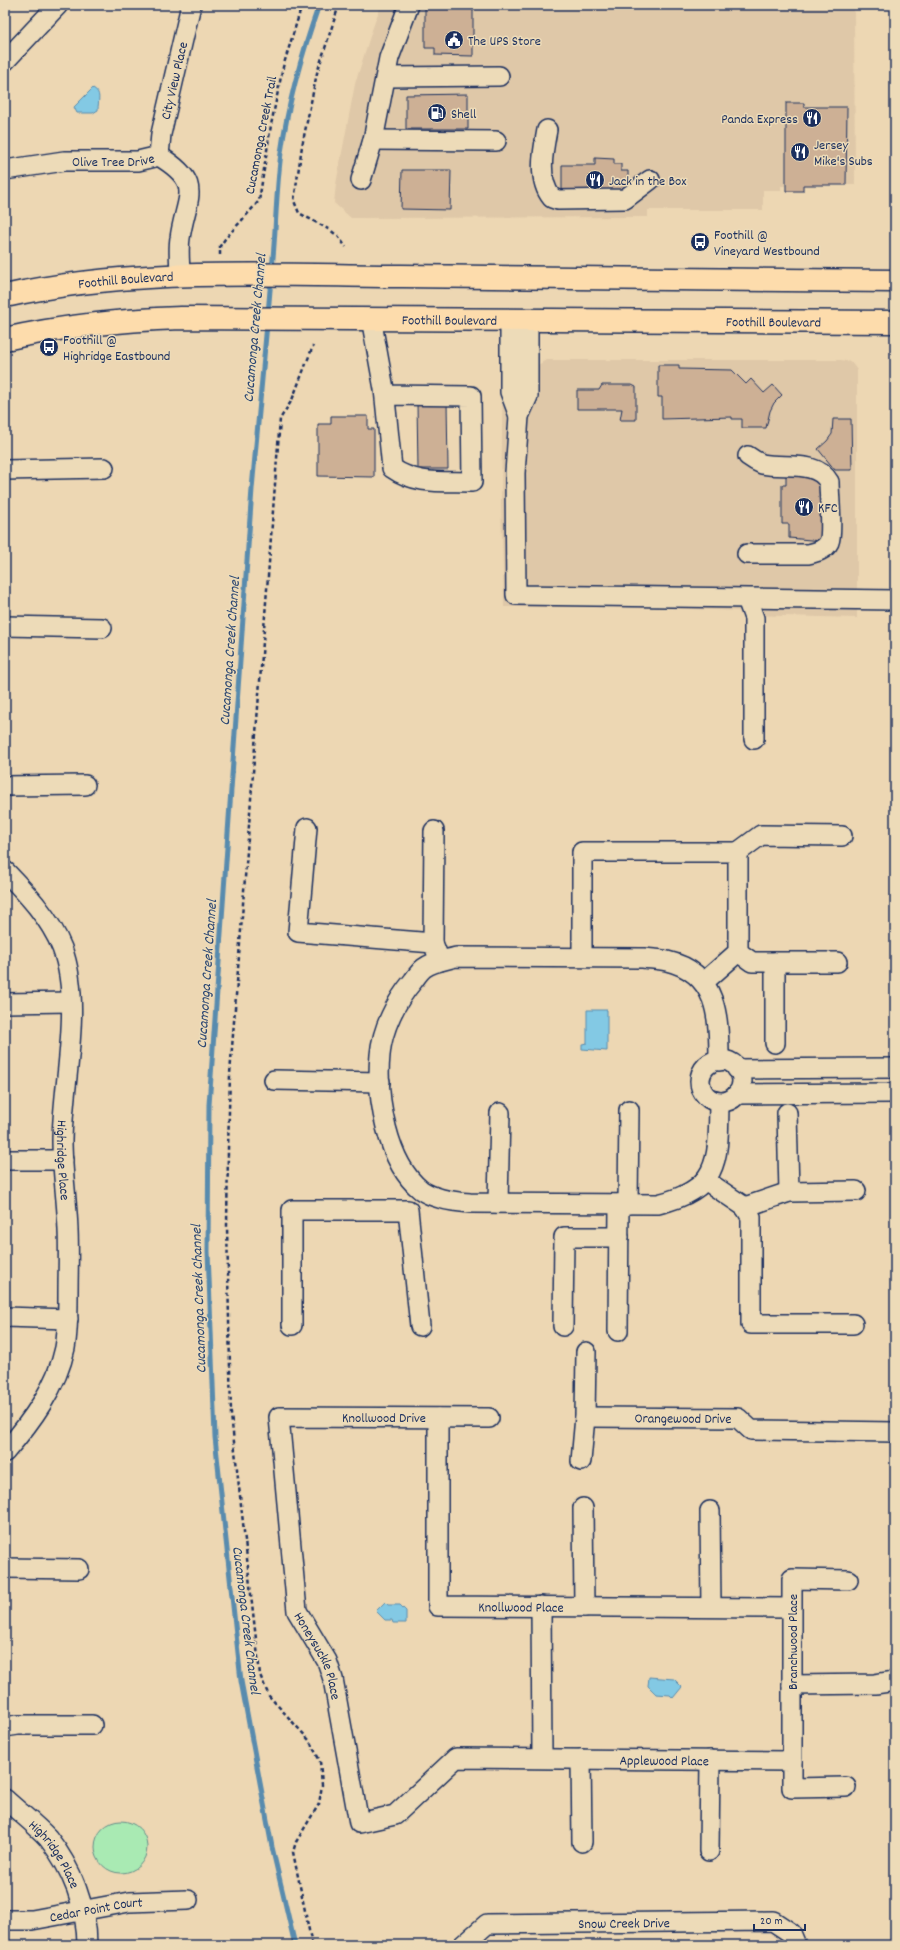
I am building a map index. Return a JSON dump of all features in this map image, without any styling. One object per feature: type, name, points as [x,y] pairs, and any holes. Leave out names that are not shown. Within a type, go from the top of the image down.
[{"type":"main road","name":"Foothill Boulevard","points":[[5,296],[33,290],[126,278],[180,276],[297,275],[895,281]]},
{"type":"main road","name":"Foothill Boulevard","points":[[5,339],[40,331],[129,320],[256,317],[895,322]]},
{"type":"street","points":[[5,61],[58,5]]},
{"type":"street","name":"City View Place","points":[[159,156],[161,134],[191,5]]},
{"type":"street","points":[[361,180],[373,140],[386,77],[388,58],[409,5]]},
{"type":"street","points":[[386,77],[498,76]]},
{"type":"street","points":[[547,130],[543,152],[544,184],[552,198],[558,200],[625,199],[650,180]]},
{"type":"street","points":[[373,140],[496,141]]},
{"type":"street","name":"Olive Tree Drive","points":[[5,170],[64,161],[138,161],[159,156],[181,172],[186,179],[189,190],[189,201],[180,238],[180,276]]},
{"type":"street","points":[[371,318],[385,395],[392,468],[401,474],[418,481],[472,482],[471,396],[385,395]]},
{"type":"street","points":[[519,320],[510,392],[519,416],[515,473],[516,595],[644,595],[747,599],[895,600]]},
{"type":"street","points":[[747,554],[808,554],[817,552],[824,548],[830,537],[829,482],[826,475],[812,468],[761,463],[748,456]]},
{"type":"street","points":[[5,470],[104,468]]},
{"type":"street","points":[[747,599],[754,618],[754,739]]},
{"type":"street","points":[[5,626],[102,628]]},
{"type":"street","points":[[5,786],[85,785]]},
{"type":"street","points":[[307,828],[298,932],[433,943]]},
{"type":"street","points":[[434,831],[433,943],[440,961]]},
{"type":"street","points":[[582,957],[582,852],[738,852],[761,835],[842,836]]},
{"type":"street","points":[[704,982],[738,952],[738,852]]},
{"type":"street","name":"Highridge Place","points":[[5,871],[27,894],[50,925],[62,949],[68,975],[71,1002],[62,1160],[68,1229],[68,1319],[65,1347],[62,1360],[48,1394],[21,1433],[5,1452]]},
{"type":"street","points":[[738,952],[752,962],[837,962]]},
{"type":"street","points":[[719,1061],[718,1021],[714,1000],[704,982],[691,970],[668,961],[642,958],[456,957],[440,961],[424,968],[404,991],[387,1026],[380,1055],[382,1106],[388,1135],[402,1166],[422,1190],[449,1201],[498,1204],[658,1204],[676,1200],[695,1191],[713,1168],[718,1149],[719,1102]]},
{"type":"street","points":[[775,962],[775,1043]]},
{"type":"street","points":[[5,1003],[71,1002]]},
{"type":"street","points":[[737,1094],[741,1079],[737,1069],[729,1062],[719,1061],[708,1065],[704,1070],[700,1081],[703,1093],[719,1102],[729,1100],[737,1094],[895,1093]]},
{"type":"street","points":[[737,1069],[895,1068]]},
{"type":"street","points":[[274,1080],[380,1082]]},
{"type":"street","points":[[618,1332],[618,1238],[623,1204],[629,1110]]},
{"type":"street","points":[[498,1204],[500,1113]]},
{"type":"street","points":[[787,1113],[789,1192]]},
{"type":"street","points":[[5,1160],[62,1160]]},
{"type":"street","points":[[705,1180],[745,1207],[751,1217],[751,1324],[854,1324]]},
{"type":"street","points":[[420,1326],[408,1210],[422,1190]]},
{"type":"street","points":[[745,1207],[789,1192],[856,1191]]},
{"type":"street","points":[[292,1325],[292,1210],[408,1210]]},
{"type":"street","points":[[563,1326],[564,1238],[618,1238]]},
{"type":"street","points":[[5,1317],[68,1319]]},
{"type":"street","points":[[581,1461],[586,1417],[586,1352]]},
{"type":"street","name":"Knollwood Drive","points":[[279,1417],[488,1418]]},
{"type":"street","name":"Honeysuckle Place","points":[[279,1417],[297,1611],[327,1661],[333,1679],[359,1823],[395,1815],[456,1758]]},
{"type":"street","name":"Orangewood Drive","points":[[586,1417],[738,1418],[751,1430],[895,1432]]},
{"type":"street","name":"Knollwood Place","points":[[438,1418],[438,1606],[791,1608]]},
{"type":"street","points":[[583,1508],[584,1606]]},
{"type":"street","points":[[710,1511],[711,1607]]},
{"type":"street","points":[[5,1568],[79,1568]]},
{"type":"street","name":"Branchwood Place","points":[[792,1761],[792,1579],[848,1580]]},
{"type":"street","points":[[541,1606],[542,1758]]},
{"type":"street","points":[[792,1685],[875,1684],[895,1681]]},
{"type":"street","points":[[5,1727],[18,1725],[92,1725]]},
{"type":"street","name":"Applewood Place","points":[[456,1758],[792,1761]]},
{"type":"street","points":[[581,1759],[582,1842]]},
{"type":"street","points":[[709,1851],[710,1760]]},
{"type":"street","points":[[792,1761],[792,1788],[846,1787]]},
{"type":"street","name":"Highridge Place","points":[[5,1799],[47,1838],[59,1855],[74,1882],[83,1910],[88,1945]]},
{"type":"street","name":"Cedar Point Court","points":[[5,1920],[32,1920],[129,1902],[188,1900]]},
{"type":"street","name":"Snow Creek Drive","points":[[463,1945],[487,1924],[773,1921],[793,1939]]},
{"type":"path","name":"Cucamonga Creek Trail","points":[[220,257],[220,246],[259,201],[272,118],[283,67],[302,5]]},
{"type":"path","points":[[339,5],[316,73],[302,146],[294,201],[299,213],[330,230],[338,236],[346,247]]},
{"type":"path","points":[[312,1945],[293,1852],[296,1842],[319,1804],[322,1785],[320,1761],[309,1740],[269,1696],[260,1674],[232,1415],[227,1226],[230,1066],[280,419],[292,400],[313,346]]},
{"type":"shaded area","points":[[381,5],[854,5],[855,185],[803,185],[803,191],[786,191],[786,186],[781,186],[781,190],[763,190],[763,210],[648,210],[648,217],[351,218],[334,203],[336,184],[355,84]]},
{"type":"shaded area","points":[[546,360],[841,360],[851,362],[857,370],[857,618],[743,615],[738,611],[645,607],[504,607],[501,502],[503,365],[538,365]]},
{"type":"green space","points":[[121,1821],[135,1825],[143,1833],[147,1847],[143,1861],[135,1869],[121,1873],[107,1869],[99,1861],[95,1847],[99,1833],[107,1825]]},
{"type":"water","points":[[93,88],[99,95],[98,110],[93,113],[77,113],[74,107]]},
{"type":"water","points":[[587,1010],[607,1010],[607,1051],[582,1049],[582,1044],[587,1043]]},
{"type":"water","points":[[385,1602],[388,1605],[400,1605],[406,1611],[406,1623],[393,1623],[392,1620],[385,1620],[376,1611]]},
{"type":"water","points":[[649,1677],[674,1679],[682,1687],[673,1698],[670,1695],[656,1694],[648,1686]]},
{"type":"building","points":[[432,5],[473,5],[473,56],[435,55],[435,48],[425,48],[425,8],[432,8]]},
{"type":"building","points":[[468,94],[468,129],[406,129],[406,95]]},
{"type":"building","points":[[786,103],[804,103],[804,107],[847,107],[846,185],[803,185],[803,191],[786,191]]},
{"type":"building","name":"Jack in the Box","points":[[595,158],[614,159],[614,164],[621,164],[621,171],[628,171],[628,188],[622,188],[622,196],[562,193],[562,165],[595,165]]},
{"type":"building","points":[[402,170],[451,170],[450,210],[401,209]]},
{"type":"building","points":[[658,365],[679,365],[679,369],[732,370],[746,384],[751,379],[764,393],[773,385],[782,395],[774,403],[770,411],[766,428],[742,428],[742,419],[732,419],[732,417],[662,419],[662,397],[658,397]]},
{"type":"building","points":[[602,385],[632,385],[636,387],[636,420],[620,420],[622,409],[577,409],[577,390],[599,390]]},
{"type":"building","points":[[447,402],[448,469],[418,469],[417,403]]},
{"type":"building","points":[[331,416],[368,416],[368,429],[374,429],[374,477],[318,476],[318,424],[331,424]]},
{"type":"building","points":[[833,419],[851,419],[852,470],[835,470],[818,449],[832,434]]},
{"type":"building","name":"KFC","points":[[786,471],[800,471],[800,476],[824,476],[821,541],[789,538],[789,524],[782,524],[782,485],[786,485]]},
{"type":"waterway","name":"Cucamonga Creek Channel","points":[[272,269],[278,182],[284,134],[296,78],[319,5]]},
{"type":"waterway","name":"Cucamonga Creek Channel","points":[[268,314],[271,278]]},
{"type":"waterway","name":"Cucamonga Creek Channel","points":[[267,324],[252,489],[209,1105],[208,1251],[215,1437],[241,1681],[272,1847],[295,1945]]},
{"type":"place","name":"The UPS Store","points":[[454,40]]},
{"type":"place","name":"Shell","points":[[437,113]]},
{"type":"place","name":"Panda Express","points":[[812,118]]},
{"type":"place","name":"Jersey Mike's Subs","points":[[800,152]]},
{"type":"place","name":"Jack in the Box","points":[[595,180]]},
{"type":"place","name":"Foothill @ Vineyard Westbound","points":[[700,242]]},
{"type":"place","name":"Foothill @ Highridge Eastbound","points":[[49,347]]},
{"type":"place","name":"KFC","points":[[804,507]]}]
